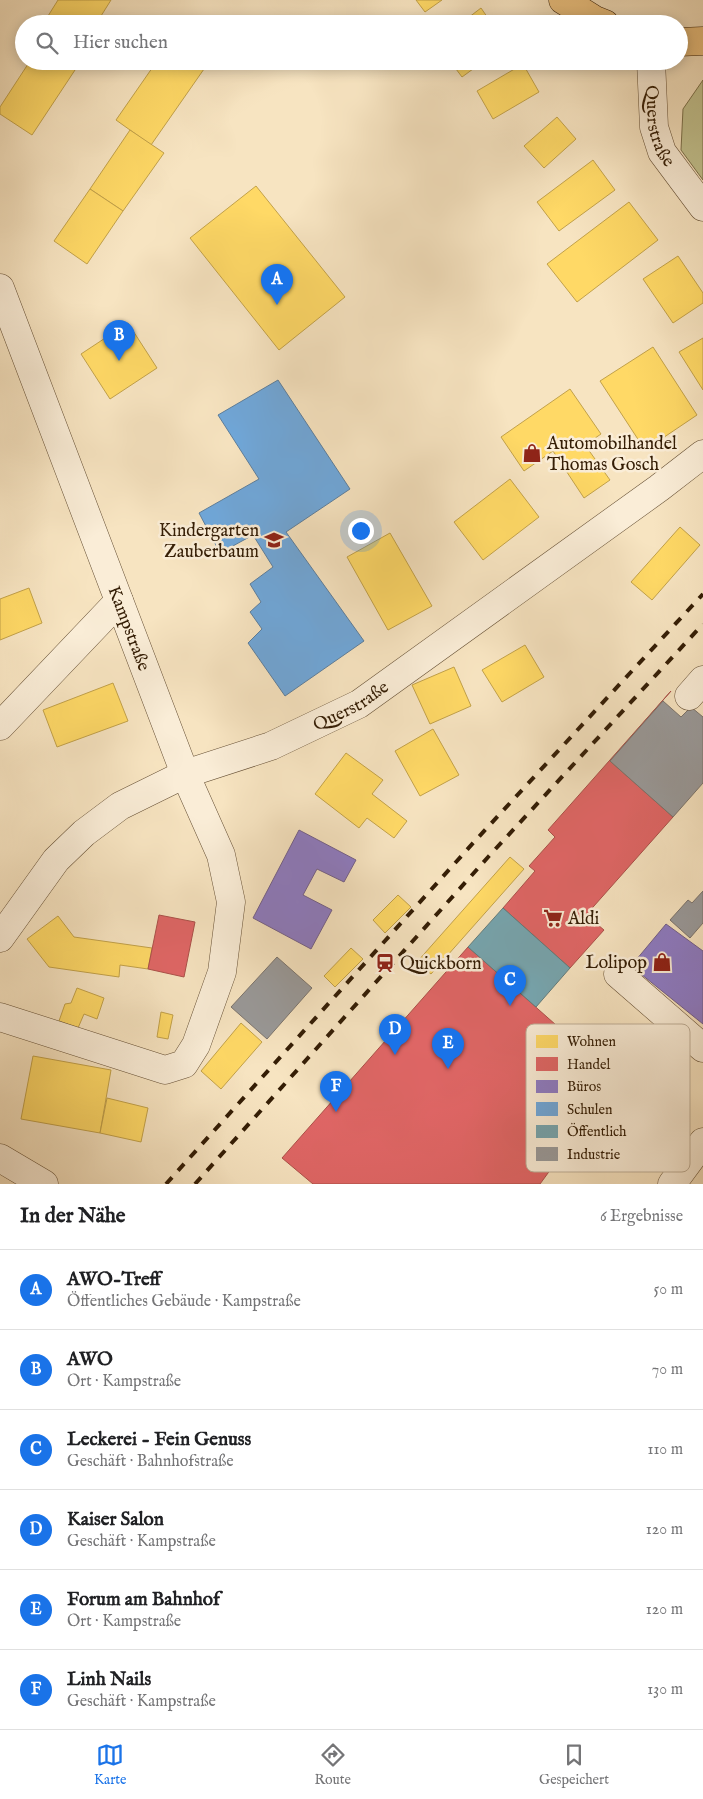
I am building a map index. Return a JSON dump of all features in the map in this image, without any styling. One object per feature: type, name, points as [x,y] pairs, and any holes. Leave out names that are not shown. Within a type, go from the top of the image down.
[{"type":"main road","points":[[563,0],[587,15]]},
{"type":"main road","points":[[688,42],[703,41]]},
{"type":"street","name":"Querstraße","points":[[651,70],[654,127],[662,152],[703,207]]},
{"type":"street","name":"Kampstraße","points":[[0,288],[185,774],[221,854],[230,902],[222,972],[196,1045],[184,1064],[165,1070],[0,1017]]},
{"type":"street","name":"Querstraße","points":[[0,938],[56,860],[84,833],[120,806],[185,774],[271,746],[359,704],[703,454]]},
{"type":"street","points":[[0,726],[119,601]]},
{"type":"street","points":[[618,974],[675,1024]]},
{"type":"street","points":[[690,1037],[703,1048]]},
{"type":"street","points":[[690,1160],[703,1142]]},
{"type":"street","points":[[0,1158],[44,1184]]},
{"type":"street","points":[[672,1184],[681,1172]]},
{"type":"green space","points":[[703,80],[703,180],[681,150],[683,109]]},
{"type":"building: Wohnen","points":[[58,0],[111,0],[102,15],[49,15]]},
{"type":"building: Wohnen","points":[[416,0],[442,0],[425,12]]},
{"type":"building: Wohnen","points":[[481,8],[486,15],[472,15]]},
{"type":"building: Wohnen","points":[[24,70],[75,70],[32,135],[0,114],[0,107]]},
{"type":"building: Wohnen","points":[[151,70],[203,70],[151,145],[116,120]]},
{"type":"building: Wohnen","points":[[457,70],[472,70],[462,77]]},
{"type":"building: Wohnen","points":[[513,70],[526,70],[539,92],[493,119],[477,91]]},
{"type":"building: Wohnen","points":[[557,117],[576,139],[544,168],[524,146]]},
{"type":"building: Wohnen","points":[[130,130],[164,153],[123,211],[90,189]]},
{"type":"building: Wohnen","points":[[593,160],[615,190],[559,231],[537,202]]},
{"type":"building: Wohnen","points":[[256,186],[345,297],[279,350],[190,238]]},
{"type":"building: Wohnen","points":[[90,189],[123,211],[87,264],[54,241]]},
{"type":"building: Wohnen","points":[[629,202],[658,240],[577,302],[547,264]]},
{"type":"building: Wohnen","points":[[678,256],[703,293],[703,303],[673,323],[643,279]]},
{"type":"building: Wohnen","points":[[128,323],[157,368],[110,399],[81,354]]},
{"type":"building: Wohnen","points":[[703,338],[703,390],[679,352]]},
{"type":"building: Wohnen","points":[[653,347],[697,415],[645,450],[600,381]]},
{"type":"building: Wohnen","points":[[570,389],[601,434],[585,445],[610,480],[584,498],[553,451],[524,471],[501,437]]},
{"type":"building: Wohnen","points":[[510,479],[539,517],[483,560],[454,522]]},
{"type":"building: Wohnen","points":[[680,527],[700,545],[652,600],[631,582]]},
{"type":"building: Wohnen","points":[[390,533],[432,606],[388,630],[347,557]]},
{"type":"building: Wohnen","points":[[29,588],[42,623],[0,640],[0,599]]},
{"type":"building: Wohnen","points":[[525,645],[544,677],[502,702],[482,670]]},
{"type":"building: Wohnen","points":[[454,667],[471,706],[430,724],[412,685]]},
{"type":"building: Wohnen","points":[[113,683],[128,721],[57,747],[43,710]]},
{"type":"building: Wohnen","points":[[433,729],[459,775],[420,796],[395,751]]},
{"type":"building: Wohnen","points":[[346,753],[383,780],[372,794],[407,821],[394,838],[367,818],[359,828],[315,794]]},
{"type":"building: Wohnen","points":[[510,857],[524,869],[431,974],[417,962]]},
{"type":"building: Wohnen","points":[[398,895],[411,907],[385,933],[373,920]]},
{"type":"building: Wohnen","points":[[58,916],[74,937],[152,948],[148,969],[120,965],[119,977],[49,967],[27,939]]},
{"type":"building: Wohnen","points":[[351,948],[363,959],[335,987],[324,976]]},
{"type":"building: Wohnen","points":[[77,988],[104,998],[97,1019],[84,1014],[78,1028],[59,1021],[65,1004],[71,1003]]},
{"type":"building: Wohnen","points":[[161,1012],[173,1015],[168,1039],[157,1037]]},
{"type":"building: Wohnen","points":[[241,1023],[262,1042],[221,1089],[201,1071]]},
{"type":"building: Wohnen","points":[[33,1056],[111,1070],[100,1133],[21,1119]]},
{"type":"building: Wohnen","points":[[107,1098],[148,1108],[141,1142],[100,1133]]},
{"type":"building: Handel","points":[[671,691],[610,761],[673,817],[586,915],[604,930],[570,968],[503,908],[535,871],[529,866],[555,837],[548,830]]},
{"type":"building: Handel","points":[[159,915],[195,922],[184,977],[148,969]]},
{"type":"building: Handel","points":[[468,947],[555,1024],[526,1024],[526,1172],[549,1172],[540,1184],[313,1184],[282,1158]]},
{"type":"building: Büros","points":[[299,830],[356,860],[344,882],[317,869],[303,895],[332,910],[311,949],[253,918]]},
{"type":"building: Büros","points":[[666,924],[703,951],[703,1024],[631,966]]},
{"type":"building: Schulen","name":"Kindergarten Zauberbaum","points":[[278,380],[350,489],[286,532],[364,641],[285,696],[248,643],[262,629],[250,612],[261,602],[250,584],[273,567],[253,535],[220,553],[199,513],[259,479],[218,415]]},
{"type":"building: Öffentlich","points":[[503,908],[570,968],[536,1007],[468,947]]},
{"type":"building: Industrie","points":[[663,701],[681,717],[691,707],[703,717],[703,783],[673,817],[610,761]]},
{"type":"building: Industrie","points":[[703,891],[703,923],[690,938],[670,920],[688,900],[692,903]]},
{"type":"building: Industrie","points":[[277,957],[312,988],[267,1039],[231,1007]]},
{"type":"railway","points":[[166,1184],[474,842],[703,594]]},
{"type":"railway","points":[[195,1184],[489,856],[703,624]]},
{"type":"place","name":"AWO-Treff","points":[[277,305]]},
{"type":"place","name":"AWO","points":[[119,361]]},
{"type":"place","name":"Automobilhandel Thomas Gosch","points":[[532,453]]},
{"type":"place","name":"Kindergarten Zauberbaum","points":[[274,540]]},
{"type":"place","name":"Aldi","points":[[553,918]]},
{"type":"place","name":"Lolipop","points":[[662,962]]},
{"type":"place","name":"Quickborn","points":[[385,963]]},
{"type":"place","name":"Leckerei - Fein Genuss","points":[[510,1006]]},
{"type":"place","name":"Kaiser Salon","points":[[395,1055]]},
{"type":"place","name":"Forum am Bahnhof","points":[[448,1069]]},
{"type":"place","name":"Linh Nails","points":[[336,1112]]}]
